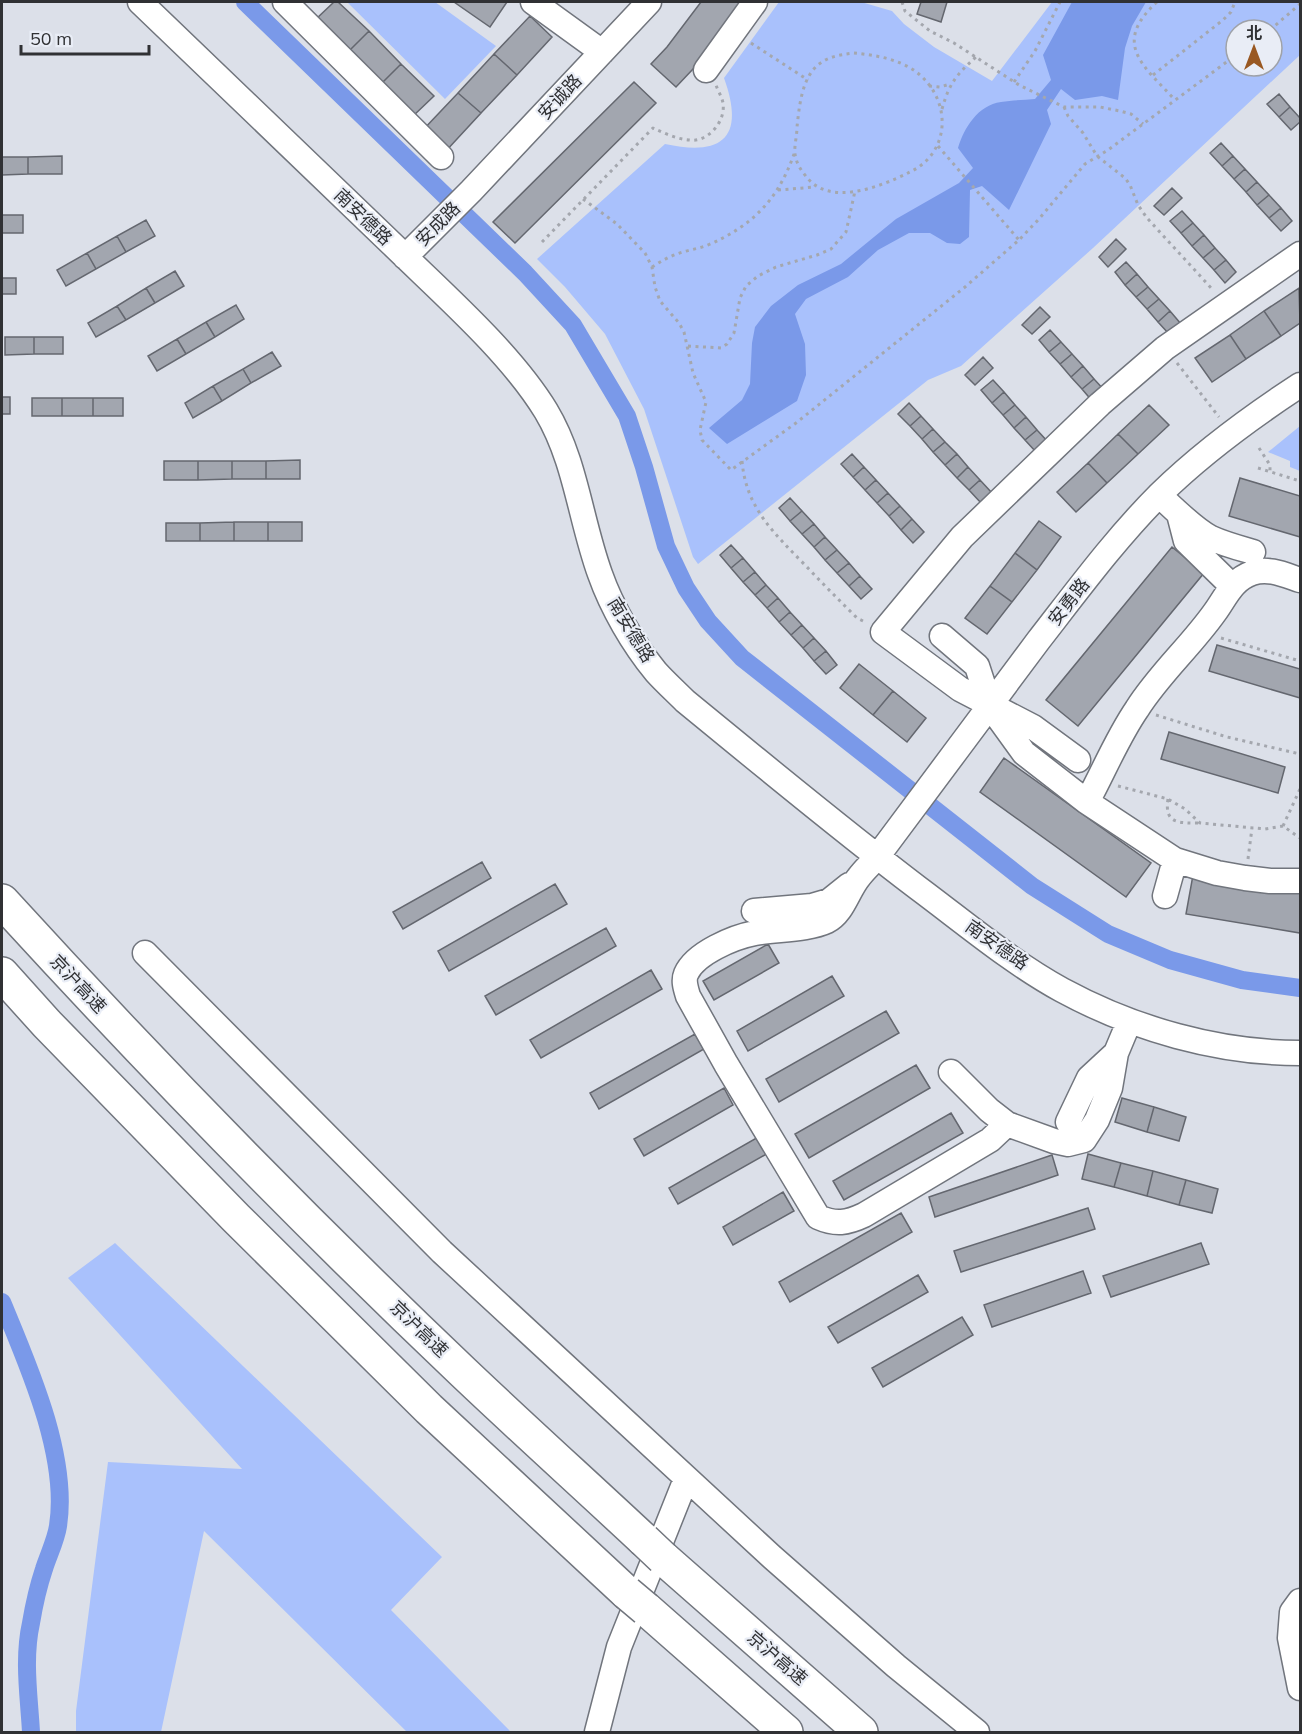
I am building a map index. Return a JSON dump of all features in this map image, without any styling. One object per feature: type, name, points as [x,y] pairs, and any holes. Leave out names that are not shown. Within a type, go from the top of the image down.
[{"type":"highway","name":"京沪高速","points":[[2,901],[84,991],[270,1184],[464,1373],[653,1549],[861,1732]]},
{"type":"highway","points":[[2,974],[47,1024],[253,1235],[429,1409],[636,1601],[786,1732]]},
{"type":"street","name":"南安德路","points":[[140,2],[492,344],[545,410],[563,445],[600,574],[633,639],[656,672],[685,701],[877,857],[1015,959],[1061,989],[1129,1022],[1180,1036],[1234,1048],[1300,1053]]},
{"type":"street","points":[[533,2],[602,52]]},
{"type":"street","name":"安诚路","points":[[471,191],[649,2]]},
{"type":"street","points":[[706,70],[755,2]]},
{"type":"street","points":[[295,5],[441,157]]},
{"type":"street","name":"安成路","points":[[405,257],[436,229],[471,191]]},
{"type":"street","points":[[1078,760],[1033,728],[960,690],[883,632],[962,537],[1100,404],[1164,348],[1300,254]]},
{"type":"street","name":"安勇路","points":[[858,878],[877,857],[1104,556],[1182,473],[1232,433],[1300,385]]},
{"type":"street","points":[[1159,495],[1179,514],[1212,538],[1253,552]]},
{"type":"street","points":[[1179,514],[1186,541],[1232,586]]},
{"type":"street","points":[[1087,802],[1137,708],[1216,612],[1232,586],[1248,574],[1263,571],[1272,571],[1300,580]]},
{"type":"street","points":[[942,636],[977,666],[990,706],[1024,753],[1087,802],[1175,860],[1216,873],[1245,878],[1300,881]]},
{"type":"street","points":[[1165,896],[1175,860]]},
{"type":"street","points":[[754,911],[812,906],[829,901],[858,878]]},
{"type":"street","points":[[858,878],[838,911],[828,921],[734,938],[702,955],[685,976],[688,996],[810,1205],[818,1217],[831,1223],[848,1223],[990,1140],[1007,1124]]},
{"type":"street","points":[[145,953],[442,1252],[686,1479],[896,1666],[977,1732]]},
{"type":"street","points":[[951,1072],[989,1110],[1007,1124],[1068,1144],[1084,1140],[1097,1120],[1110,1089],[1116,1053],[1129,1022]]},
{"type":"street","points":[[1068,1122],[1089,1078],[1116,1053]]},
{"type":"street","points":[[597,1732],[620,1647],[686,1479]]},
{"type":"street","points":[[1300,1601],[1292,1612],[1290,1638],[1300,1688]]},
{"type":"path","points":[[902,2],[905,11],[930,32],[976,57],[1014,82],[1064,107],[1097,156],[1125,178],[1148,218],[1226,305]]},
{"type":"path","points":[[1014,82],[1035,51],[1060,2]]},
{"type":"path","points":[[1157,2],[1140,20],[1134,40],[1137,56],[1175,100]]},
{"type":"path","points":[[1153,75],[1223,20],[1231,12],[1234,2]]},
{"type":"path","points":[[1284,18],[1300,4]]},
{"type":"path","points":[[734,32],[808,80]]},
{"type":"path","points":[[778,190],[815,187],[828,192],[855,191],[871,188],[921,167],[938,146],[943,122],[941,111],[929,86],[915,71],[873,55],[854,53],[833,56],[813,71],[799,111],[795,153],[797,163],[815,187]]},
{"type":"path","points":[[941,111],[950,84],[976,57]]},
{"type":"path","points":[[583,199],[616,224],[645,253],[652,267],[660,301],[679,323],[688,346],[693,373],[706,402],[700,430],[702,440],[731,470],[804,416],[1019,240],[1085,164],[1224,64]]},
{"type":"path","points":[[542,242],[652,128],[691,141],[706,137],[715,130],[722,115],[723,104],[715,83],[706,70]]},
{"type":"path","points":[[929,86],[940,87],[950,84]]},
{"type":"path","points":[[1064,107],[1100,107],[1119,111],[1131,114],[1143,124]]},
{"type":"path","points":[[938,146],[1019,240]]},
{"type":"path","points":[[652,267],[678,253],[707,245],[742,227],[758,214],[778,190],[795,153]]},
{"type":"path","points":[[688,346],[721,348],[727,344],[734,333],[740,298],[746,286],[758,276],[776,267],[831,249],[846,232],[855,191]]},
{"type":"path","points":[[1164,348],[1232,433]]},
{"type":"path","points":[[1259,448],[1270,465],[1270,472]]},
{"type":"path","points":[[742,461],[743,477],[749,494],[766,524],[857,618],[883,632]]},
{"type":"path","points":[[1258,468],[1300,481]]},
{"type":"path","points":[[1199,632],[1300,661]]},
{"type":"path","points":[[1137,708],[1171,721],[1227,737],[1300,754]]},
{"type":"path","points":[[1100,779],[1134,791],[1168,799],[1185,809],[1200,823]]},
{"type":"path","points":[[1283,826],[1300,789]]},
{"type":"path","points":[[1168,799],[1168,816],[1180,823],[1265,829],[1283,826],[1300,838]]},
{"type":"path","points":[[1245,878],[1252,828]]},
{"type":"shaded area","points":[[347,2],[435,2],[496,46],[445,99]]},
{"type":"shaded area","points":[[779,2],[861,2],[892,11],[904,24],[934,47],[992,81],[1052,2],[1300,2],[1300,55],[1284,70],[1284,18],[1224,18],[1224,78],[1275,78],[1093,248],[961,366],[928,380],[698,564],[693,557],[644,409],[605,334],[565,287],[537,259],[665,144],[702,147],[715,144],[724,138],[730,128],[732,115],[724,78]]},
{"type":"shaded area","points":[[1072,2],[1146,2],[1132,26],[1125,48],[1118,100],[1102,96],[1075,100],[1061,89],[1047,110],[1051,124],[1009,210],[982,186],[970,190],[969,237],[960,244],[947,243],[930,233],[909,233],[878,250],[848,277],[806,299],[795,314],[805,344],[806,375],[797,401],[727,444],[709,428],[742,400],[750,384],[755,327],[771,306],[798,285],[841,264],[896,219],[959,183],[973,168],[958,148],[973,119],[993,104],[1035,99],[1051,80],[1043,55]]},
{"type":"shaded area","points":[[1300,426],[1300,471],[1290,467],[1290,461],[1268,452]]},
{"type":"shaded area","points":[[115,1243],[442,1557],[391,1610],[511,1732],[407,1732],[204,1531],[161,1732],[76,1732],[76,1711],[108,1462],[242,1469],[68,1278]]},
{"type":"building","points":[[334,2],[338,2],[369,31],[347,53],[315,20]]},
{"type":"building","points":[[454,2],[507,2],[490,27]]},
{"type":"building","points":[[701,2],[743,2],[693,69],[676,87],[651,64]]},
{"type":"building","points":[[921,2],[947,2],[941,22],[917,14]]},
{"type":"building","points":[[530,16],[552,37],[517,75],[494,54]]},
{"type":"building","points":[[369,31],[401,64],[380,85],[347,53]]},
{"type":"building","points":[[494,54],[517,75],[481,113],[458,93]]},
{"type":"building","points":[[401,64],[434,96],[412,117],[380,85]]},
{"type":"building","points":[[634,82],[656,103],[515,243],[493,222]]},
{"type":"building","points":[[458,93],[481,113],[445,152],[422,131]]},
{"type":"building","points":[[1279,94],[1290,107],[1279,117],[1267,104]]},
{"type":"building","points":[[1290,107],[1300,118],[1300,122],[1291,130],[1279,117]]},
{"type":"building","points":[[1221,143],[1233,156],[1222,166],[1210,153]]},
{"type":"building","points":[[62,156],[62,174],[28,174],[28,157]]},
{"type":"building","points":[[1233,156],[1245,169],[1234,179],[1222,166]]},
{"type":"building","points":[[2,157],[28,157],[28,174],[2,175]]},
{"type":"building","points":[[1245,169],[1257,182],[1246,192],[1234,179]]},
{"type":"building","points":[[1257,182],[1269,195],[1257,205],[1246,192]]},
{"type":"building","points":[[1172,188],[1182,198],[1164,215],[1154,206]]},
{"type":"building","points":[[1269,195],[1281,208],[1269,218],[1257,205]]},
{"type":"building","points":[[1281,208],[1292,221],[1281,231],[1269,218]]},
{"type":"building","points":[[1182,211],[1193,223],[1181,233],[1170,221]]},
{"type":"building","points":[[2,215],[23,215],[23,233],[2,233]]},
{"type":"building","points":[[146,220],[155,236],[126,252],[117,236]]},
{"type":"building","points":[[1193,223],[1204,235],[1192,246],[1181,233]]},
{"type":"building","points":[[1204,235],[1215,248],[1203,258],[1192,246]]},
{"type":"building","points":[[117,236],[126,252],[96,269],[87,253]]},
{"type":"building","points":[[1116,239],[1126,249],[1108,267],[1099,257]]},
{"type":"building","points":[[1215,248],[1226,260],[1214,270],[1203,258]]},
{"type":"building","points":[[87,253],[96,269],[66,286],[57,270]]},
{"type":"building","points":[[1226,260],[1236,272],[1225,283],[1214,270]]},
{"type":"building","points":[[1126,262],[1137,274],[1125,285],[1115,272]]},
{"type":"building","points":[[175,271],[184,286],[155,303],[146,288]]},
{"type":"building","points":[[1137,274],[1148,287],[1136,297],[1125,285]]},
{"type":"building","points":[[2,278],[16,278],[16,294],[2,294]]},
{"type":"building","points":[[1148,287],[1159,299],[1147,309],[1136,297]]},
{"type":"building","points":[[146,288],[155,303],[126,320],[117,306]]},
{"type":"building","points":[[1299,288],[1300,323],[1281,336],[1264,311]]},
{"type":"building","points":[[1159,299],[1170,311],[1158,322],[1147,309]]},
{"type":"building","points":[[236,305],[244,319],[215,337],[206,322]]},
{"type":"building","points":[[117,306],[126,320],[96,337],[88,323]]},
{"type":"building","points":[[1040,307],[1050,317],[1032,334],[1022,325]]},
{"type":"building","points":[[1170,311],[1181,324],[1169,334],[1158,322]]},
{"type":"building","points":[[1264,311],[1281,336],[1246,359],[1230,335]]},
{"type":"building","points":[[206,322],[215,337],[186,354],[177,339]]},
{"type":"building","points":[[1050,330],[1061,342],[1049,352],[1039,340]]},
{"type":"building","points":[[1230,335],[1246,359],[1212,382],[1195,358]]},
{"type":"building","points":[[5,337],[34,337],[34,354],[5,355]]},
{"type":"building","points":[[34,337],[63,337],[63,354],[34,354]]},
{"type":"building","points":[[177,339],[186,354],[157,371],[148,356]]},
{"type":"building","points":[[1061,342],[1072,354],[1060,364],[1049,352]]},
{"type":"building","points":[[272,352],[281,366],[251,383],[243,369]]},
{"type":"building","points":[[1072,354],[1083,366],[1071,377],[1060,364]]},
{"type":"building","points":[[983,357],[993,368],[975,385],[965,375]]},
{"type":"building","points":[[1083,366],[1094,379],[1082,389],[1071,377]]},
{"type":"building","points":[[243,369],[251,383],[222,401],[213,386]]},
{"type":"building","points":[[1094,379],[1105,391],[1093,402],[1082,389]]},
{"type":"building","points":[[993,380],[1004,392],[992,403],[981,390]]},
{"type":"building","points":[[213,386],[222,401],[193,418],[185,403]]},
{"type":"building","points":[[1004,392],[1015,405],[1003,415],[992,403]]},
{"type":"building","points":[[2,397],[10,397],[10,414],[2,414]]},
{"type":"building","points":[[32,398],[62,398],[62,416],[32,416]]},
{"type":"building","points":[[62,398],[93,398],[93,416],[62,416]]},
{"type":"building","points":[[93,398],[123,398],[123,416],[93,416]]},
{"type":"building","points":[[909,403],[921,416],[910,426],[898,414]]},
{"type":"building","points":[[1015,405],[1026,417],[1014,428],[1003,415]]},
{"type":"building","points":[[1149,405],[1169,425],[1138,454],[1118,434]]},
{"type":"building","points":[[921,416],[933,429],[922,439],[910,426]]},
{"type":"building","points":[[1026,417],[1037,430],[1025,440],[1014,428]]},
{"type":"building","points":[[933,429],[945,442],[933,452],[922,439]]},
{"type":"building","points":[[1037,430],[1048,442],[1036,452],[1025,440]]},
{"type":"building","points":[[1118,434],[1138,454],[1107,483],[1088,463]]},
{"type":"building","points":[[945,442],[957,454],[945,465],[933,452]]},
{"type":"building","points":[[852,454],[864,467],[853,477],[841,464]]},
{"type":"building","points":[[957,454],[968,467],[957,478],[945,465]]},
{"type":"building","points":[[300,460],[300,479],[266,479],[266,461]]},
{"type":"building","points":[[164,461],[198,461],[198,480],[164,480]]},
{"type":"building","points":[[198,461],[232,461],[232,479],[198,480]]},
{"type":"building","points":[[232,461],[266,461],[266,479],[232,479]]},
{"type":"building","points":[[1088,463],[1107,483],[1076,512],[1057,492]]},
{"type":"building","points":[[864,467],[876,480],[865,490],[853,477]]},
{"type":"building","points":[[968,467],[980,480],[969,490],[957,478]]},
{"type":"building","points":[[1240,478],[1300,496],[1300,537],[1229,516]]},
{"type":"building","points":[[876,480],[888,493],[877,503],[865,490]]},
{"type":"building","points":[[980,480],[992,493],[981,503],[969,490]]},
{"type":"building","points":[[888,493],[900,506],[889,516],[877,503]]},
{"type":"building","points":[[790,498],[802,511],[790,521],[779,508]]},
{"type":"building","points":[[900,506],[912,519],[901,530],[889,516]]},
{"type":"building","points":[[802,511],[814,524],[802,534],[790,521]]},
{"type":"building","points":[[912,519],[924,532],[913,543],[901,530]]},
{"type":"building","points":[[1039,521],[1061,537],[1037,570],[1015,553]]},
{"type":"building","points":[[234,522],[268,522],[268,541],[234,541]]},
{"type":"building","points":[[234,522],[234,541],[200,541],[200,523]]},
{"type":"building","points":[[268,522],[302,522],[302,541],[268,541]]},
{"type":"building","points":[[166,523],[200,523],[200,541],[166,541]]},
{"type":"building","points":[[814,524],[825,537],[814,547],[802,534]]},
{"type":"building","points":[[825,537],[837,550],[825,560],[814,547]]},
{"type":"building","points":[[731,545],[743,558],[731,568],[720,555]]},
{"type":"building","points":[[1172,547],[1204,573],[1078,726],[1046,700]]},
{"type":"building","points":[[837,550],[849,563],[837,573],[825,560]]},
{"type":"building","points":[[1015,553],[1037,570],[1012,602],[990,586]]},
{"type":"building","points":[[743,558],[755,572],[743,582],[731,568]]},
{"type":"building","points":[[849,563],[860,576],[849,586],[837,573]]},
{"type":"building","points":[[755,572],[766,585],[755,595],[743,582]]},
{"type":"building","points":[[860,576],[872,589],[861,599],[849,586]]},
{"type":"building","points":[[766,585],[778,598],[767,608],[755,595]]},
{"type":"building","points":[[990,586],[1012,602],[987,634],[965,618]]},
{"type":"building","points":[[778,598],[790,612],[779,622],[767,608]]},
{"type":"building","points":[[790,612],[802,625],[791,635],[779,622]]},
{"type":"building","points":[[802,625],[814,638],[803,648],[791,635]]},
{"type":"building","points":[[814,638],[826,651],[814,661],[803,648]]},
{"type":"building","points":[[1217,645],[1300,669],[1300,698],[1209,671]]},
{"type":"building","points":[[826,651],[837,665],[826,674],[814,661]]},
{"type":"building","points":[[859,664],[893,691],[873,715],[840,688]]},
{"type":"building","points":[[893,691],[926,718],[907,742],[873,715]]},
{"type":"building","points":[[1169,732],[1285,767],[1278,793],[1161,759]]},
{"type":"building","points":[[1004,758],[1151,863],[1126,897],[980,792]]},
{"type":"building","points":[[482,862],[491,878],[403,929],[393,912]]},
{"type":"building","points":[[1193,875],[1300,893],[1300,933],[1186,914]]},
{"type":"building","points":[[555,884],[567,904],[449,971],[438,951]]},
{"type":"building","points":[[606,928],[616,946],[496,1015],[485,996]]},
{"type":"building","points":[[768,944],[779,963],[714,1000],[703,981]]},
{"type":"building","points":[[651,970],[662,989],[541,1058],[530,1040]]},
{"type":"building","points":[[832,976],[844,996],[748,1051],[737,1031]]},
{"type":"building","points":[[886,1011],[899,1033],[779,1102],[766,1079]]},
{"type":"building","points":[[695,1034],[704,1049],[599,1109],[590,1093]]},
{"type":"building","points":[[916,1065],[930,1088],[809,1158],[795,1134]]},
{"type":"building","points":[[724,1088],[733,1105],[644,1156],[634,1139]]},
{"type":"building","points":[[1122,1098],[1154,1107],[1147,1132],[1115,1122]]},
{"type":"building","points":[[1154,1107],[1186,1117],[1179,1141],[1147,1132]]},
{"type":"building","points":[[951,1113],[963,1133],[844,1200],[833,1181]]},
{"type":"building","points":[[760,1136],[770,1152],[678,1204],[669,1188]]},
{"type":"building","points":[[1088,1154],[1121,1163],[1114,1187],[1082,1179]]},
{"type":"building","points":[[1052,1155],[1058,1175],[935,1217],[929,1197]]},
{"type":"building","points":[[1121,1163],[1153,1171],[1147,1196],[1114,1187]]},
{"type":"building","points":[[1153,1171],[1186,1180],[1179,1205],[1147,1196]]},
{"type":"building","points":[[1186,1180],[1218,1189],[1212,1213],[1179,1205]]},
{"type":"building","points":[[783,1192],[794,1211],[733,1245],[723,1227]]},
{"type":"building","points":[[1088,1208],[1095,1229],[961,1272],[954,1251]]},
{"type":"building","points":[[901,1213],[912,1232],[790,1302],[779,1282]]},
{"type":"building","points":[[1201,1243],[1209,1264],[1111,1297],[1103,1276]]},
{"type":"building","points":[[1083,1271],[1091,1293],[992,1327],[984,1305]]},
{"type":"building","points":[[918,1275],[928,1292],[838,1343],[828,1327]]},
{"type":"building","points":[[962,1317],[973,1335],[883,1387],[872,1368]]},
{"type":"waterway","points":[[245,2],[525,273],[573,325],[627,416],[666,546],[686,588],[708,621],[742,658],[1032,886],[1108,934],[1170,960],[1242,980],[1300,988]]},
{"type":"waterway","points":[[2,1302],[44,1411],[58,1470],[60,1499],[57,1531],[40,1582],[27,1650],[31,1732]]}]
